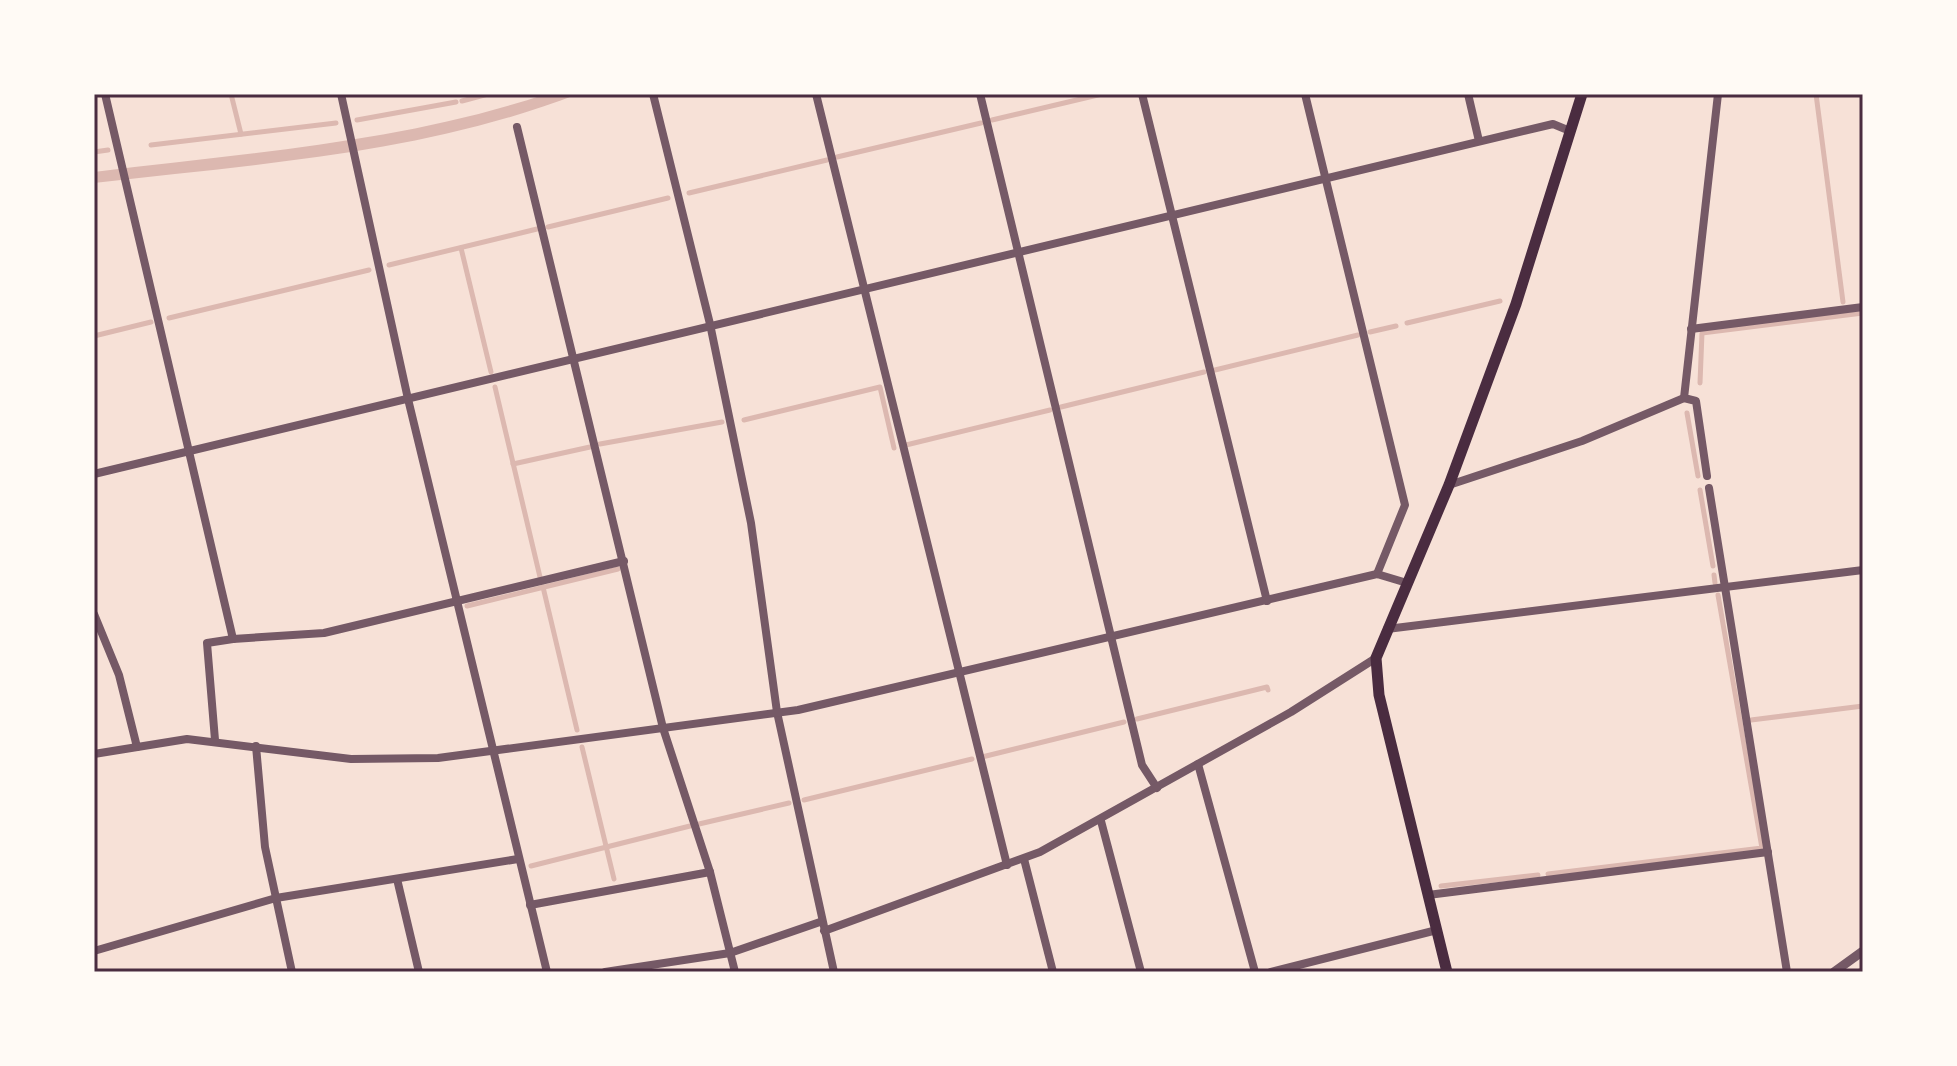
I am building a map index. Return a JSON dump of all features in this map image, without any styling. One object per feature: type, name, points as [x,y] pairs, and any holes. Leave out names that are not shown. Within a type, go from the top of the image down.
[{"type":"main road","points":[[1447,972],[1379,695],[1376,658],[1449,485],[1516,304],[1582,94]]},
{"type":"street","points":[[105,94],[233,639]]},
{"type":"street","points":[[341,94],[408,399],[547,972]]},
{"type":"street","points":[[653,94],[710,324],[751,523],[777,712],[834,972]]},
{"type":"street","points":[[816,94],[1007,865]]},
{"type":"street","points":[[980,94],[1142,765],[1157,788]]},
{"type":"street","points":[[1142,94],[1267,601]]},
{"type":"street","points":[[1305,94],[1405,505],[1377,574]]},
{"type":"street","points":[[1468,94],[1479,141]]},
{"type":"street","points":[[1684,398],[1718,94]]},
{"type":"street","points":[[94,474],[1479,141],[1553,124],[1570,131]]},
{"type":"street","points":[[517,127],[663,728],[710,872],[735,972]]},
{"type":"street","points":[[1691,329],[1863,307]]},
{"type":"street","points":[[1449,485],[1582,441],[1684,398],[1696,401],[1707,476]]},
{"type":"street","points":[[1709,488],[1787,972]]},
{"type":"street","points":[[215,740],[207,643],[324,633],[624,561]]},
{"type":"street","points":[[1386,629],[1863,570]]},
{"type":"street","points":[[94,754],[187,739],[351,759],[438,758],[777,712],[959,674],[1377,574],[1407,583]]},
{"type":"street","points":[[94,614],[119,675],[137,747]]},
{"type":"street","points":[[605,972],[730,953],[822,927],[1024,859],[1101,821],[1291,712],[1376,658]]},
{"type":"street","points":[[256,746],[265,847],[292,972]]},
{"type":"street","points":[[1198,764],[1255,972]]},
{"type":"street","points":[[1101,821],[1141,972]]},
{"type":"street","points":[[1428,895],[1768,852]]},
{"type":"street","points":[[94,951],[276,898],[518,859]]},
{"type":"street","points":[[1024,859],[1053,972]]},
{"type":"street","points":[[530,905],[710,872]]},
{"type":"street","points":[[397,879],[419,972]]},
{"type":"street","points":[[1271,972],[1437,930]]},
{"type":"street","points":[[1834,972],[1863,951]]},
{"type":"shaded area","points":[[546,94],[578,94],[460,131],[400,144],[278,162],[94,183],[94,172],[379,135],[491,111]]},
{"type":"waterway","points":[[231,94],[241,134]]},
{"type":"waterway","points":[[462,101],[488,94]]},
{"type":"waterway","points":[[992,120],[1102,94]]},
{"type":"waterway","points":[[1816,94],[1843,302]]},
{"type":"waterway","points":[[357,120],[456,102]]},
{"type":"waterway","points":[[151,145],[336,123]]},
{"type":"waterway","points":[[837,157],[981,123]]},
{"type":"waterway","points":[[94,152],[108,150]]},
{"type":"waterway","points":[[689,193],[827,160]]},
{"type":"waterway","points":[[548,227],[668,198]]},
{"type":"waterway","points":[[389,265],[537,229]]},
{"type":"waterway","points":[[461,248],[491,372]]},
{"type":"waterway","points":[[169,318],[369,270]]},
{"type":"waterway","points":[[1407,323],[1500,301]]},
{"type":"waterway","points":[[1700,383],[1702,333],[1863,313]]},
{"type":"waterway","points":[[94,336],[151,322]]},
{"type":"waterway","points":[[1370,332],[1396,326]]},
{"type":"waterway","points":[[1215,370],[1358,335]]},
{"type":"waterway","points":[[1061,407],[1204,372]]},
{"type":"waterway","points":[[495,387],[540,577]]},
{"type":"waterway","points":[[744,420],[880,387],[894,448]]},
{"type":"waterway","points":[[906,445],[1050,410]]},
{"type":"waterway","points":[[1687,413],[1698,476]]},
{"type":"waterway","points":[[600,444],[722,422]]},
{"type":"waterway","points":[[513,464],[590,447]]},
{"type":"waterway","points":[[1700,490],[1713,566]]},
{"type":"waterway","points":[[467,606],[618,569]]},
{"type":"waterway","points":[[1714,575],[1715,583]]},
{"type":"waterway","points":[[543,587],[577,730]]},
{"type":"waterway","points":[[1548,874],[1762,848],[1718,595]]},
{"type":"waterway","points":[[1137,719],[1267,687],[1268,690]]},
{"type":"waterway","points":[[1751,720],[1863,706]]},
{"type":"waterway","points":[[982,757],[1124,722]]},
{"type":"waterway","points":[[582,747],[614,879]]},
{"type":"waterway","points":[[804,800],[972,759]]},
{"type":"waterway","points":[[699,824],[789,803]]},
{"type":"waterway","points":[[531,866],[690,826]]},
{"type":"waterway","points":[[1441,886],[1538,875]]},
{"type":"waterway","points":[[1858,972],[1863,969]]}]
